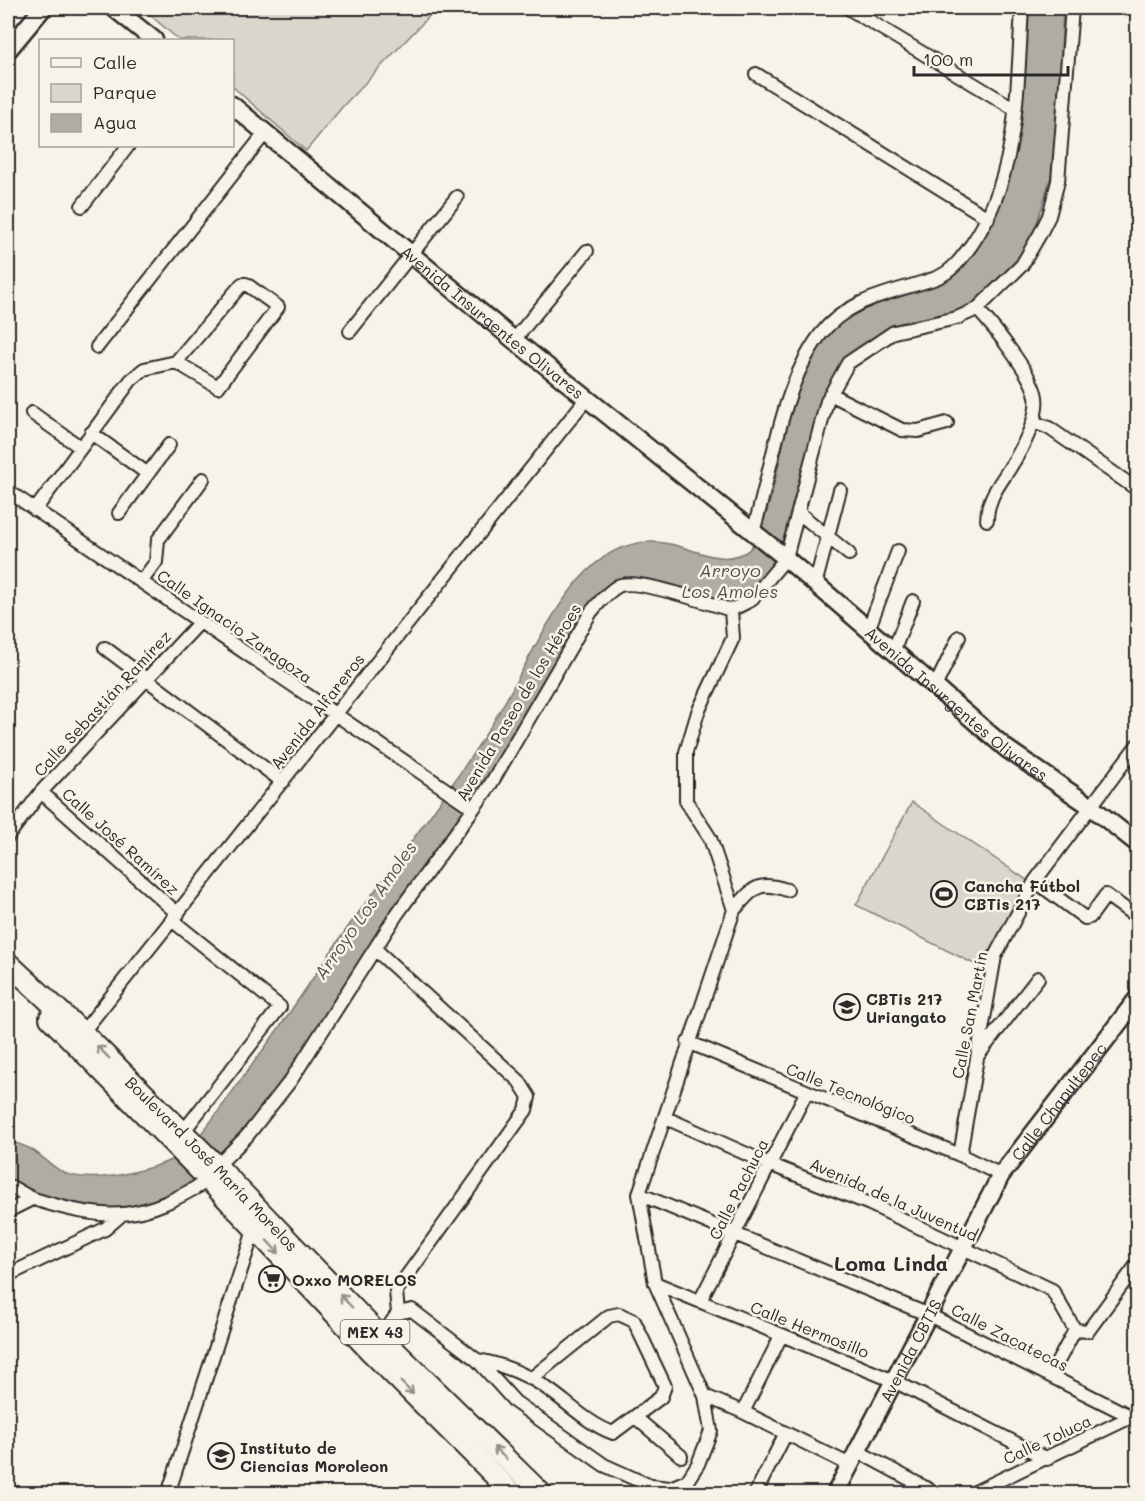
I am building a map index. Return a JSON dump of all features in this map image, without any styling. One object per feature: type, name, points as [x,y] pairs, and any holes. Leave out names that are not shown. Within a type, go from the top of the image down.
[{"type":"main road","name":"Boulevard José María Morelos","points":[[8,963],[78,1038]]},
{"type":"main road","name":"Boulevard José María Morelos","points":[[8,973],[184,1140],[258,1221],[369,1350],[513,1494]]},
{"type":"main road","name":"Boulevard José María Morelos","points":[[258,1221],[542,1494]]},
{"type":"street","points":[[8,50],[43,8]]},
{"type":"street","points":[[114,8],[153,39]]},
{"type":"street","points":[[848,8],[1015,109]]},
{"type":"street","points":[[755,533],[793,382],[821,334],[836,318],[870,297],[939,277],[950,270],[962,258],[988,218],[1007,165],[1013,139],[1022,8]]},
{"type":"street","points":[[734,909],[710,838],[686,801],[686,752],[698,712],[733,638],[731,610],[751,600],[784,557],[799,513],[830,394],[848,363],[894,332],[957,318],[977,309],[1022,265],[1040,234],[1052,207],[1058,181],[1065,122],[1072,8]]},
{"type":"street","points":[[756,74],[988,218]]},
{"type":"street","name":"Avenida Insurgentes Olivares","points":[[234,107],[410,255],[784,557],[1007,749],[1090,806],[1137,844]]},
{"type":"street","points":[[97,347],[266,132]]},
{"type":"street","points":[[82,206],[127,147]]},
{"type":"street","points":[[350,331],[457,197]]},
{"type":"street","points":[[514,340],[587,251]]},
{"type":"street","points":[[35,510],[80,447],[137,375],[144,369],[176,362],[242,284],[246,284],[278,307],[218,387],[176,362]]},
{"type":"street","points":[[977,309],[996,330],[1024,372],[1036,397],[1032,422],[1013,463],[987,503],[987,520]]},
{"type":"street","points":[[830,394],[902,430],[918,431],[947,423]]},
{"type":"street","name":"Avenida Alfareros","points":[[78,1038],[586,399]]},
{"type":"street","points":[[32,413],[80,447]]},
{"type":"street","points":[[1032,422],[1049,428],[1137,490]]},
{"type":"street","points":[[91,433],[148,474]]},
{"type":"street","points":[[119,513],[169,445]]},
{"type":"street","points":[[141,582],[156,562],[158,540],[203,479]]},
{"type":"street","points":[[815,585],[840,490]]},
{"type":"street","name":"Calle Ignacio Zaragoza","points":[[8,491],[471,807]]},
{"type":"street","points":[[799,513],[849,554]]},
{"type":"street","points":[[868,630],[898,550]]},
{"type":"street","name":"Avenida Paseo de los Héroes","points":[[8,1186],[32,1199],[84,1212],[120,1216],[150,1210],[211,1171],[247,1136],[291,1080],[397,914],[471,807],[489,787],[591,612],[605,596],[620,585],[651,587],[731,610]]},
{"type":"street","points":[[893,652],[913,601]]},
{"type":"street","name":"Calle Sebastián Ramírez","points":[[8,836],[41,792],[200,622]]},
{"type":"street","points":[[934,688],[959,637]]},
{"type":"street","points":[[105,648],[283,782]]},
{"type":"street","name":"Calle San Martín","points":[[960,1155],[995,956],[1035,881],[1137,744]]},
{"type":"street","name":"Calle José Ramírez","points":[[41,792],[176,917],[280,1006],[184,1140]]},
{"type":"street","points":[[1035,881],[1088,919],[1106,895],[1137,918]]},
{"type":"street","points":[[398,1313],[412,1310],[477,1360],[515,1402],[604,1465],[657,1490],[688,1487],[711,1431],[705,1396],[655,1283],[639,1194],[734,909],[759,885],[769,884],[787,890]]},
{"type":"street","points":[[376,950],[519,1081],[528,1097],[526,1110],[396,1291],[398,1313],[381,1337]]},
{"type":"street","points":[[978,1055],[1038,978]]},
{"type":"street","name":"Calle Chapultepec","points":[[1000,1175],[1137,998]]},
{"type":"street","name":"Calle Tecnológico","points":[[688,1042],[806,1093],[960,1155],[1000,1175]]},
{"type":"street","name":"Calle Pachuca","points":[[700,1301],[732,1233],[806,1093]]},
{"type":"street","name":"Avenida de la Juventud","points":[[666,1118],[769,1164],[870,1204],[1052,1290],[1075,1330]]},
{"type":"street","name":"Avenida CBTIS","points":[[835,1494],[965,1248],[1000,1175]]},
{"type":"street","name":"Calle Zacatecas","points":[[639,1194],[929,1315],[1050,1376],[1135,1415]]},
{"type":"street","points":[[8,1211],[32,1199]]},
{"type":"street","points":[[8,1275],[105,1229],[120,1216]]},
{"type":"street","points":[[168,1494],[258,1221]]},
{"type":"street","points":[[1050,1376],[1075,1330],[1089,1330],[1137,1263]]},
{"type":"street","name":"Calle Hermosillo","points":[[655,1283],[894,1381],[1047,1459]]},
{"type":"street","points":[[477,1360],[532,1378],[597,1427],[613,1433],[661,1397],[665,1386],[634,1321],[620,1314],[609,1316],[532,1378]]},
{"type":"street","points":[[743,1412],[781,1336]]},
{"type":"street","points":[[705,1396],[743,1412],[785,1435],[854,1458],[937,1494]]},
{"type":"street","name":"Calle Toluca","points":[[971,1494],[1135,1415]]},
{"type":"street","points":[[635,1417],[681,1456]]},
{"type":"street","points":[[755,1494],[785,1435]]},
{"type":"green space","points":[[142,8],[437,8],[343,106],[306,151],[234,88],[234,39],[178,39]]},
{"type":"green space","name":"Cancha Fútbol CBTis 217","points":[[912,802],[1031,883],[984,969],[856,905]]},
{"type":"water","name":"Arroyo Los Amoles","points":[[1026,8],[1063,8],[1058,121],[1051,176],[1032,240],[1022,259],[975,304],[960,311],[896,327],[844,361],[796,510],[767,575],[750,596],[730,605],[619,579],[602,590],[518,729],[291,1073],[239,1144],[181,1194],[152,1208],[86,1210],[8,1185],[8,1141],[31,1149],[59,1170],[70,1175],[85,1177],[135,1172],[166,1162],[185,1151],[204,1130],[261,1053],[348,927],[456,779],[489,729],[554,615],[588,570],[609,554],[631,544],[656,542],[680,546],[717,557],[727,557],[746,552],[754,543],[768,507],[794,398],[812,356],[825,337],[857,312],[956,272],[974,253],[995,217],[1006,189],[1018,130],[1022,99]]},
{"type":"place","name":"Cancha Fútbol CBTis 217","points":[[944,894]]},
{"type":"place","name":"CBTis 217 Uriangato","points":[[847,1007]]},
{"type":"place","name":"Oxxo MORELOS","points":[[272,1279]]},
{"type":"place","name":"Instituto de Ciencias Moroleon","points":[[221,1456]]},
{"type":"district","name":"Loma Linda","points":[[891,1263]]}]
